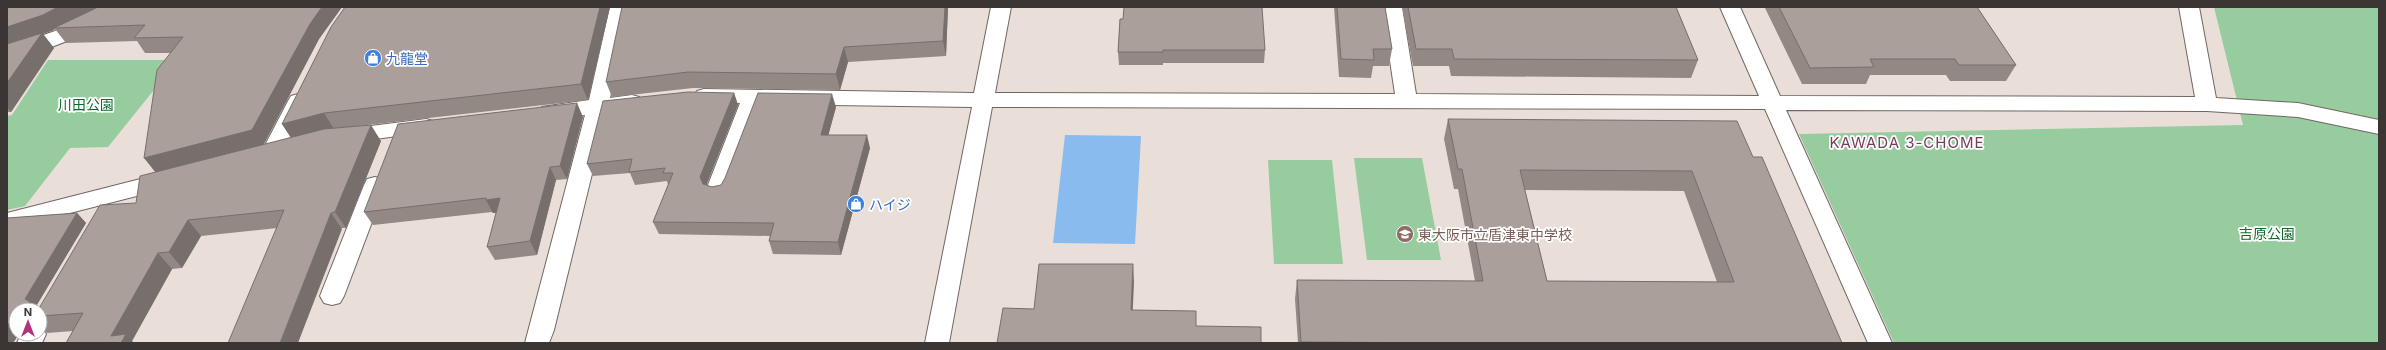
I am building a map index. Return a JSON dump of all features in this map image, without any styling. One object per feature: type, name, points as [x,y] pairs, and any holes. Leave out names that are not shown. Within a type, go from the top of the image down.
[{"type":"street","points":[[7,55],[57,40],[95,20],[114,7]]},
{"type":"street","points":[[937,343],[1001,7]]},
{"type":"street","points":[[1392,7],[1407,102]]},
{"type":"street","points":[[1730,7],[1880,343]]},
{"type":"street","points":[[2190,7],[2207,104]]},
{"type":"street","points":[[537,343],[542,330],[598,106],[619,11],[641,13]]},
{"type":"street","points":[[299,146],[264,155],[308,82]]},
{"type":"street","points":[[685,97],[1774,104],[2207,104],[2298,110],[2379,127]]},
{"type":"street","points":[[717,190],[753,97]]},
{"type":"street","points":[[528,114],[654,100]]},
{"type":"street","points":[[327,139],[443,124]]},
{"type":"street","points":[[332,296],[397,130]]},
{"type":"street","points":[[11,225],[118,193],[187,175]]},
{"type":"street","points":[[103,219],[118,193]]},
{"type":"green space","name":"吉原公園","points":[[2214,7],[2379,7],[2379,343],[1894,343],[1799,134],[2243,125]]},
{"type":"green space","name":"川田公園","points":[[48,60],[178,60],[108,147],[70,148],[25,206],[7,210],[7,116],[12,115]]},
{"type":"green space","points":[[1354,158],[1422,158],[1441,260],[1367,260]]},
{"type":"green space","points":[[1268,160],[1332,160],[1343,264],[1274,264]]},
{"type":"water","points":[[1065,135],[1141,136],[1135,244],[1053,243]]},
{"type":"building","points":[[7,7],[58,7],[43,15],[7,27]]},
{"type":"building","points":[[98,7],[322,7],[310,24],[252,130],[144,158],[157,70],[183,37],[134,38],[145,25],[54,28]]},
{"type":"building","points":[[345,7],[600,7],[581,84],[324,113],[282,124],[331,27]]},
{"type":"building","points":[[622,7],[945,7],[943,41],[844,47],[836,74],[688,72],[606,82]]},
{"type":"building","points":[[1124,7],[1262,7],[1265,50],[1163,50],[1163,52],[1118,52],[1120,19],[1123,19]]},
{"type":"building","points":[[1337,7],[1385,7],[1392,49],[1373,49],[1374,60],[1341,59]]},
{"type":"building","points":[[1408,7],[1676,7],[1698,60],[1454,59],[1452,49],[1416,49]]},
{"type":"building","points":[[1779,7],[1977,7],[2016,65],[1959,65],[1955,59],[1870,59],[1874,67],[1810,68]]},
{"type":"building","points":[[42,33],[7,83],[7,44]]},
{"type":"building","points":[[688,92],[734,93],[700,177],[703,184],[712,187],[721,185],[725,178],[758,93],[832,94],[821,135],[867,135],[838,242],[769,241],[774,223],[653,222],[673,173],[663,173],[665,168],[629,172],[632,159],[587,164],[603,101]]},
{"type":"building","points":[[577,103],[560,166],[550,167],[530,241],[487,247],[500,198],[486,200],[486,198],[364,212],[398,124]]},
{"type":"building","points":[[1448,119],[1737,121],[1753,157],[1762,157],[1842,343],[1301,342],[1297,280],[1483,281],[1462,169],[1458,169]],"holes":[[[1520,170],[1692,171],[1734,282],[1547,281]]]},
{"type":"building","points":[[371,125],[335,212],[331,213],[280,343],[228,343],[284,210],[188,220],[169,252],[158,253],[111,336],[126,334],[121,343],[66,343],[83,313],[48,315],[48,302],[43,302],[100,205],[136,203],[140,176],[324,129]]},
{"type":"building","points":[[77,213],[25,299],[29,302],[8,302],[7,327],[7,218]]},
{"type":"building","points":[[1039,264],[1133,264],[1131,310],[1196,311],[1196,326],[1261,327],[1261,343],[997,343],[1003,308],[1034,309]]},
{"type":"place","name":"九龍堂","points":[[373,58]]},
{"type":"place","name":"ハイジ","points":[[856,204]]},
{"type":"place","name":"東大阪市立盾津東中学校","points":[[1405,234]]},
{"type":"district","name":"KAWADA 3-CHOME","points":[[1907,142]]}]
